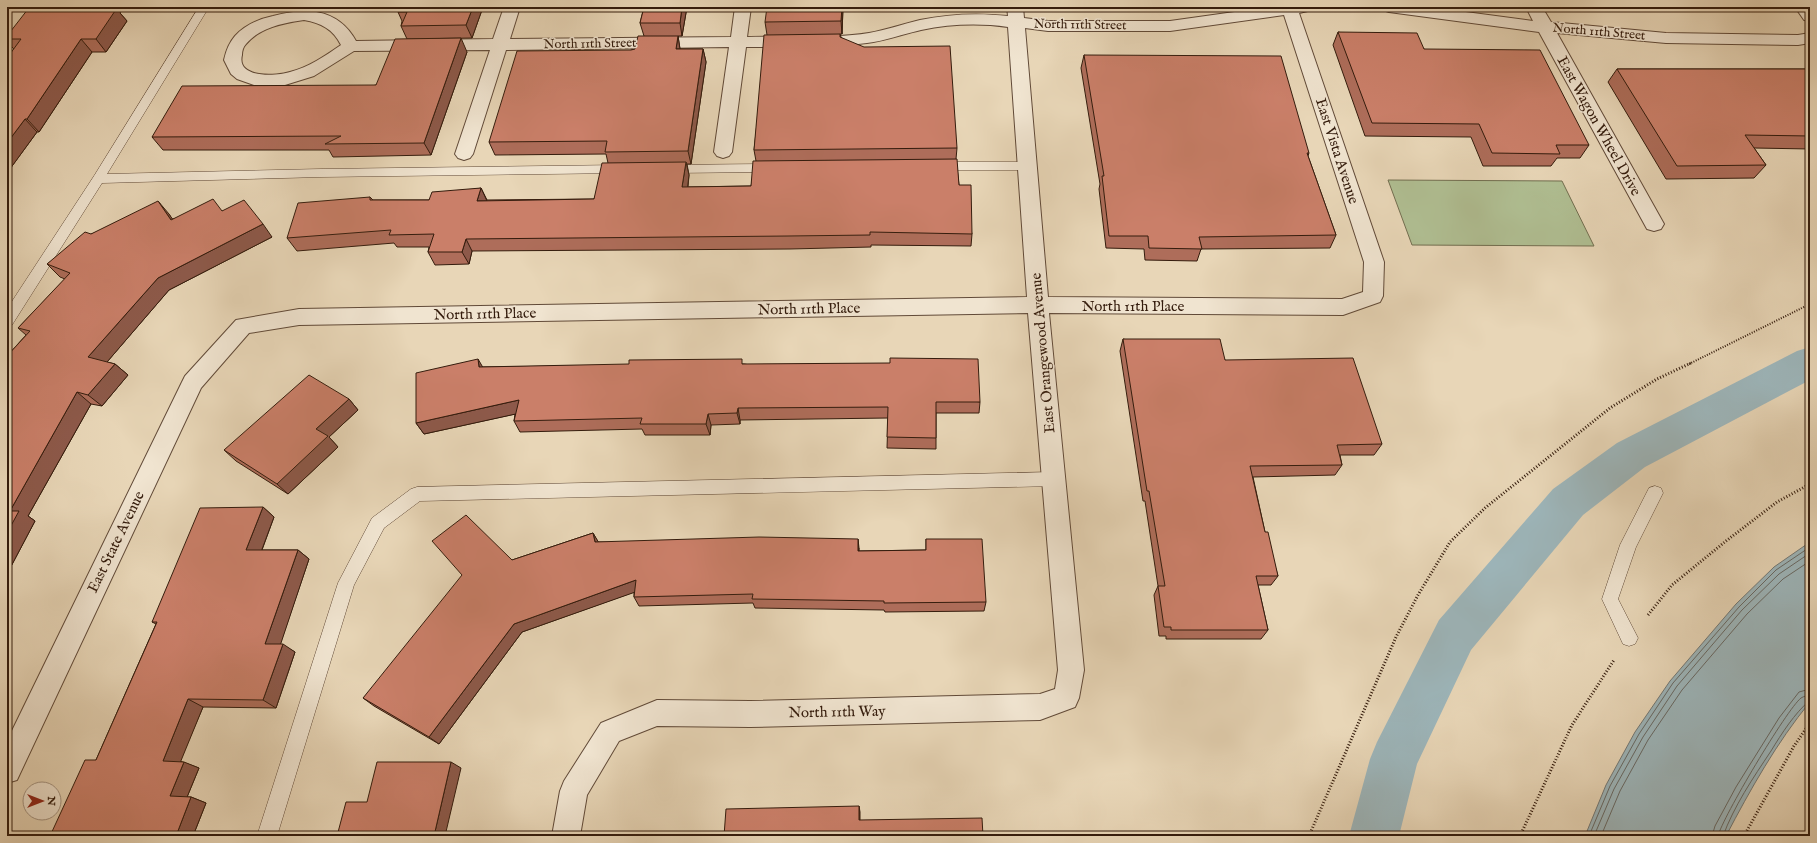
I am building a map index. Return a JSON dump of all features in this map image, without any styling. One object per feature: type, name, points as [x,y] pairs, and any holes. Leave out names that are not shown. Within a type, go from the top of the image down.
[{"type":"street","points":[[464,154],[512,7]]},
{"type":"street","points":[[723,152],[743,7]]},
{"type":"street","name":"North 11th Street","points":[[1389,7],[1544,27],[1666,38],[1798,40],[1810,38]]},
{"type":"street","name":"East Wagon Wheel Drive","points":[[1534,7],[1654,224]]},
{"type":"street","points":[[1803,7],[1810,16]]},
{"type":"street","name":"North 11th Street","points":[[350,46],[500,46],[833,41],[869,38],[921,25],[955,20],[986,19],[1016,15],[1048,26],[1170,26],[1295,8]]},
{"type":"street","name":"East Vista Avenue","points":[[1295,8],[1374,262],[1373,296]]},
{"type":"street","name":"East Orangewood Avenue","points":[[1016,15],[1038,305],[1071,670],[1066,698]]},
{"type":"street","points":[[297,16],[321,18],[334,24],[345,34],[350,46],[312,71],[291,78],[269,81],[251,78],[238,71],[232,60],[236,48],[246,35],[263,25],[283,18],[297,16]]},
{"type":"street","name":"North 11th Place","points":[[243,326],[299,317],[1038,305],[1343,307],[1373,296]]},
{"type":"street","name":"East State Avenue","points":[[7,770],[194,382],[243,326]]},
{"type":"street","name":"North 11th Way","points":[[566,836],[574,791],[610,732],[657,713],[750,714],[1040,707],[1066,698]]},
{"type":"lane","points":[[7,321],[98,179],[204,7]]},
{"type":"lane","points":[[923,166],[1028,166]]},
{"type":"lane","points":[[653,169],[788,168]]},
{"type":"lane","points":[[98,179],[321,173],[637,169]]},
{"type":"lane","points":[[266,836],[346,583],[378,522],[417,494],[1054,479]]},
{"type":"lane","points":[[1630,638],[1610,598],[1628,545],[1655,493]]},
{"type":"path","points":[[1309,836],[1396,637],[1450,542],[1485,508],[1610,408],[1657,379],[1810,304]]},
{"type":"path","points":[[1744,836],[1794,746],[1810,723]]},
{"type":"green space","points":[[1388,180],[1562,181],[1594,246],[1412,245]]},
{"type":"water","points":[[1810,542],[1810,702],[1775,750],[1726,836],[1585,836],[1606,785],[1635,732],[1670,681],[1736,604],[1774,567]]},
{"type":"building","points":[[39,7],[117,8],[96,39],[81,39],[27,119],[25,119],[7,143],[7,58],[21,39],[7,39],[7,36],[28,9],[38,9]]},
{"type":"building","points":[[400,7],[473,7],[466,25],[401,26],[407,12],[398,12]]},
{"type":"building","points":[[644,7],[682,7],[680,23],[640,23]]},
{"type":"building","points":[[767,7],[842,7],[841,21],[765,22]]},
{"type":"building","points":[[1338,32],[1417,33],[1424,49],[1540,50],[1589,145],[1556,145],[1560,154],[1492,153],[1479,124],[1372,123]]},
{"type":"building","points":[[840,34],[840,37],[864,47],[950,46],[957,148],[754,150],[764,35]]},
{"type":"building","points":[[638,36],[678,36],[676,49],[703,49],[688,151],[605,152],[607,141],[489,142],[517,51],[631,50],[635,49]]},
{"type":"building","points":[[461,38],[424,143],[325,144],[341,136],[152,137],[182,86],[376,85],[395,39]]},
{"type":"building","points":[[1084,55],[1281,56],[1309,153],[1307,153],[1336,235],[1199,237],[1202,249],[1149,248],[1148,236],[1109,236],[1102,176],[1104,176]]},
{"type":"building","points":[[1617,69],[1810,69],[1810,136],[1745,135],[1766,165],[1677,166]]},
{"type":"building","points":[[957,159],[959,185],[971,185],[972,234],[870,232],[870,235],[466,239],[462,252],[428,252],[434,234],[389,235],[391,230],[287,238],[298,203],[370,197],[370,200],[429,200],[432,192],[481,188],[477,201],[594,199],[602,163],[686,162],[682,187],[751,186],[753,161]]},
{"type":"building","points":[[213,199],[222,211],[244,200],[263,224],[158,278],[88,357],[115,364],[88,395],[77,392],[10,511],[19,511],[7,533],[7,356],[30,331],[18,328],[70,273],[47,264],[85,232],[91,234],[158,201],[171,220]]},
{"type":"building","points":[[1123,339],[1220,339],[1225,360],[1353,358],[1382,444],[1337,445],[1342,465],[1250,466],[1265,532],[1268,532],[1278,576],[1256,576],[1268,630],[1171,630],[1171,627],[1164,627],[1158,586],[1165,586],[1149,491],[1147,491]]},
{"type":"building","points":[[890,358],[978,359],[980,402],[936,402],[936,438],[887,437],[888,407],[738,408],[737,413],[708,414],[706,424],[640,424],[642,418],[514,421],[519,400],[416,423],[416,373],[478,359],[479,367],[629,364],[629,360],[742,359],[742,364],[890,363]]},
{"type":"building","points":[[309,375],[349,399],[316,429],[328,436],[277,484],[224,450]]},
{"type":"building","points":[[263,507],[246,550],[298,550],[265,644],[283,644],[263,700],[188,699],[163,761],[184,762],[170,796],[191,797],[176,836],[50,836],[57,821],[62,821],[62,810],[85,760],[96,760],[157,622],[152,622],[200,508]]},
{"type":"building","points":[[466,515],[512,560],[593,533],[595,542],[759,537],[858,539],[858,551],[926,550],[926,539],[982,539],[986,602],[884,603],[884,601],[752,599],[753,594],[634,597],[636,580],[514,624],[429,737],[363,698],[462,575],[432,541]]},
{"type":"building","points":[[377,762],[451,762],[434,836],[337,836],[346,802],[367,802]]},
{"type":"building","points":[[859,806],[859,820],[982,818],[983,836],[724,836],[726,809]]},
{"type":"waterway","points":[[1374,836],[1394,759],[1455,635],[1568,502],[1631,455],[1810,362]]}]
